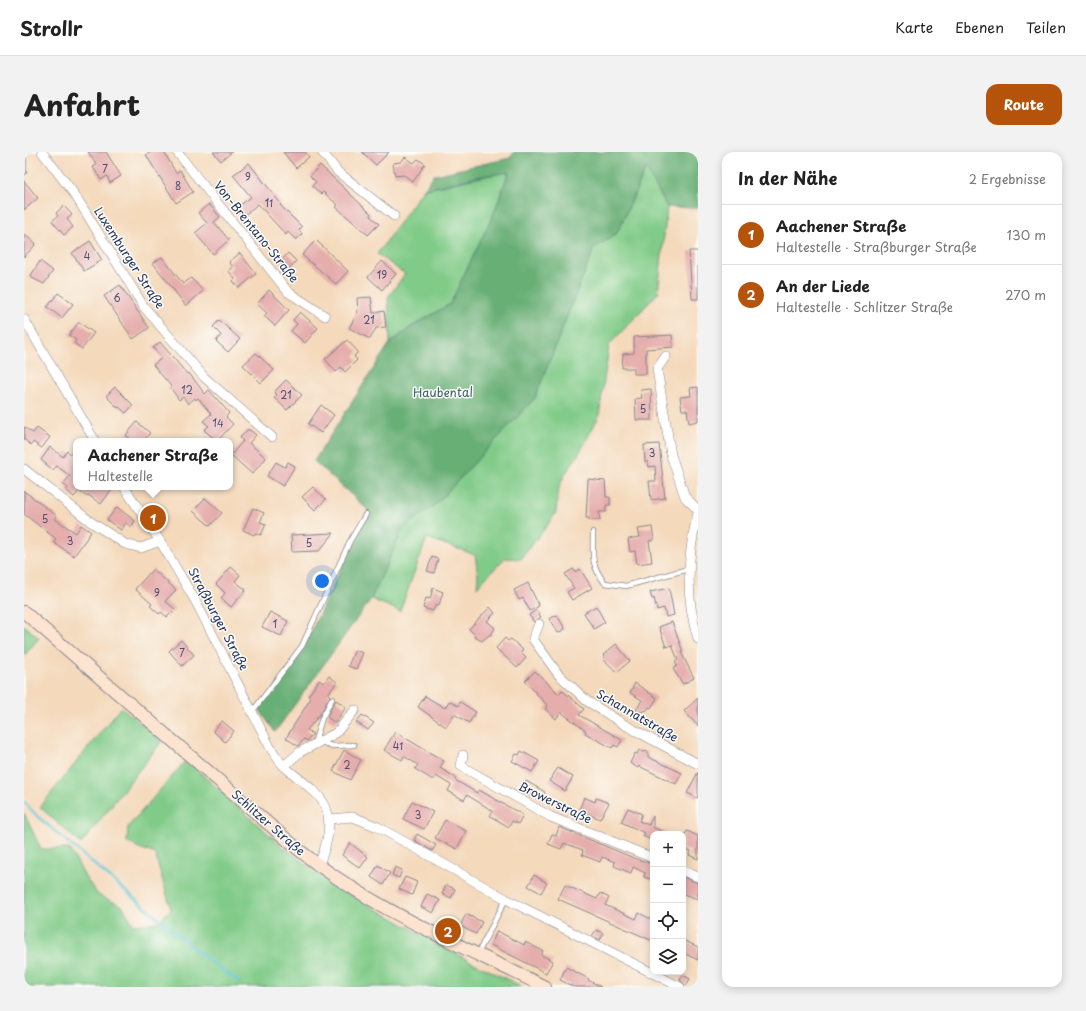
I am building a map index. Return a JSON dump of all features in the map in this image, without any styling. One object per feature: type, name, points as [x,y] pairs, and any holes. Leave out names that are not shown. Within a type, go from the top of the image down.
[{"type":"main road","name":"Schlitzer Straße","points":[[24,612],[317,866],[365,897],[545,987]]},
{"type":"street","name":"Luxemburger Straße","points":[[42,152],[75,195],[144,307],[204,377],[272,437]]},
{"type":"street","name":"Von-Brentano-Straße","points":[[177,152],[288,292],[325,316]]},
{"type":"street","points":[[322,152],[338,172],[394,216]]},
{"type":"street","points":[[24,319],[93,438]]},
{"type":"street","points":[[666,356],[657,369],[671,455],[685,497],[698,511],[688,569],[694,593],[691,612],[698,639]]},
{"type":"street","points":[[24,469],[91,522],[125,544],[141,548],[160,540]]},
{"type":"street","name":"Straßburger Straße","points":[[126,490],[160,540],[212,632],[270,747],[284,766],[321,798],[329,819],[326,842],[317,866]]},
{"type":"street","name":"Schannatstraße","points":[[539,624],[533,639],[567,684],[605,713],[698,764]]},
{"type":"street","points":[[284,766],[300,752],[336,733],[355,710]]},
{"type":"street","name":"Browerstraße","points":[[463,755],[461,766],[545,814],[650,857]]},
{"type":"street","points":[[329,819],[353,817],[364,820],[506,899],[680,987]]},
{"type":"street","points":[[686,871],[698,877]]},
{"type":"lane","points":[[24,158],[24,172]]},
{"type":"lane","points":[[252,712],[302,646],[350,541],[366,514]]},
{"type":"lane","points":[[592,532],[594,567],[596,573],[605,583],[626,586],[688,569]]},
{"type":"lane","points":[[332,699],[322,718],[317,744],[332,746],[354,745]]},
{"type":"lane","points":[[478,953],[506,899]]},
{"type":"green space","name":"Haubental","points":[[514,152],[698,152],[698,208],[667,207],[646,168],[617,233],[594,248],[535,398],[436,504],[403,529],[371,599],[275,732],[259,709],[301,653],[368,510],[314,461],[390,343],[414,325],[450,304],[494,213],[509,172],[477,177],[423,190],[434,175],[510,158]]},
{"type":"green space","points":[[647,167],[667,207],[658,293],[609,345],[599,416],[559,487],[556,512],[552,519],[521,559],[505,558],[477,587],[478,576],[475,555],[427,538],[400,611],[371,599],[403,529],[436,504],[535,398],[594,248],[617,233]]},
{"type":"green space","points":[[509,171],[494,213],[450,304],[414,325],[390,343],[388,297],[405,274],[377,254],[423,190]]},
{"type":"green space","points":[[24,625],[39,638],[24,656]]},
{"type":"green space","points":[[121,707],[162,741],[81,844],[40,807]]},
{"type":"green space","points":[[186,760],[283,847],[338,888],[468,960],[523,987],[24,987],[24,813],[41,849],[70,849],[85,877],[98,895],[122,906],[134,925],[158,922],[171,909],[155,854],[127,843],[128,827]]},
{"type":"building","points":[[88,152],[106,152],[121,176],[110,183],[107,176],[101,180],[93,167],[97,165]]},
{"type":"building","points":[[152,152],[164,152],[176,173],[180,170],[193,192],[176,203],[146,155]]},
{"type":"building","points":[[213,152],[232,152],[221,161]]},
{"type":"building","points":[[283,152],[305,152],[309,157],[296,168]]},
{"type":"building","points":[[362,152],[389,152],[376,165]]},
{"type":"building","points":[[405,157],[414,163],[418,159],[425,164],[413,182],[404,175],[395,176],[393,163],[401,162]]},
{"type":"building","points":[[249,163],[281,204],[280,205],[302,227],[299,230],[302,234],[296,240],[288,232],[286,235],[258,204],[242,217],[235,209],[251,197],[233,175]]},
{"type":"building","points":[[320,165],[371,214],[370,216],[379,224],[368,235],[336,207],[338,205],[323,192],[321,194],[312,186],[316,182],[310,176]]},
{"type":"building","points":[[24,181],[38,198],[24,210]]},
{"type":"building","points":[[209,204],[220,217],[214,222],[229,240],[213,254],[195,233],[207,223],[198,213]]},
{"type":"building","points":[[64,206],[72,215],[67,219],[73,227],[64,235],[52,221],[58,216],[56,213]]},
{"type":"building","points":[[24,234],[36,244],[24,257]]},
{"type":"building","points":[[316,240],[348,271],[336,284],[302,255]]},
{"type":"building","points":[[90,241],[102,260],[84,271],[72,253]]},
{"type":"building","points":[[689,251],[698,251],[698,299],[692,299]]},
{"type":"building","points":[[240,253],[256,274],[239,288],[233,281],[235,279],[229,271],[233,267],[229,262]]},
{"type":"building","points":[[288,253],[296,261],[289,269],[281,261]]},
{"type":"building","points":[[162,257],[183,284],[191,278],[203,291],[186,306],[153,263]]},
{"type":"building","points":[[40,261],[53,271],[44,284],[30,277]]},
{"type":"building","points":[[382,261],[396,274],[382,290],[368,277]]},
{"type":"building","points":[[120,285],[149,328],[133,339],[104,296]]},
{"type":"building","points":[[269,290],[289,310],[275,326],[264,316],[267,313],[257,304]]},
{"type":"building","points":[[58,293],[73,304],[62,318],[47,307]]},
{"type":"building","points":[[371,297],[373,313],[384,311],[386,327],[376,328],[370,339],[349,328],[358,312],[357,298]]},
{"type":"building","points":[[300,312],[318,328],[305,343],[291,331],[297,324],[293,320]]},
{"type":"building","points":[[219,320],[240,339],[228,352],[216,341],[221,335],[213,327]]},
{"type":"building","points":[[79,322],[94,333],[82,349],[74,343],[76,340],[69,335]]},
{"type":"building","points":[[672,335],[673,347],[646,349],[646,374],[634,374],[634,368],[622,368],[623,354],[634,353],[634,337]]},
{"type":"building","points":[[347,340],[358,352],[354,356],[357,360],[345,372],[341,367],[336,372],[325,359]]},
{"type":"building","points":[[160,342],[187,374],[189,373],[205,394],[209,390],[229,413],[226,417],[233,424],[220,438],[213,438],[204,430],[209,426],[203,421],[211,414],[198,398],[196,400],[195,398],[188,404],[183,397],[179,400],[170,387],[171,386],[153,365],[162,358],[153,348]]},
{"type":"building","points":[[256,353],[274,370],[261,383],[243,365]]},
{"type":"building","points":[[286,380],[302,395],[287,410],[274,398],[277,395],[274,392]]},
{"type":"building","points":[[115,387],[133,405],[126,413],[119,407],[118,408],[106,396]]},
{"type":"building","points":[[698,387],[698,421],[689,423],[687,410],[682,410],[680,397],[691,396],[690,388]]},
{"type":"building","points":[[651,389],[652,420],[636,420],[635,399],[642,398],[641,390]]},
{"type":"building","points":[[321,405],[334,415],[321,433],[308,424]]},
{"type":"building","points":[[137,422],[150,433],[146,438],[130,438],[126,435]]},
{"type":"building","points":[[24,427],[33,433],[37,428],[50,437],[42,448],[33,442],[31,445],[24,439]]},
{"type":"building","points":[[247,430],[250,430],[256,435],[249,443],[266,458],[252,474],[233,457],[233,453],[243,441],[240,438]]},
{"type":"building","points":[[659,444],[665,498],[651,500],[649,481],[656,481],[655,466],[649,467],[648,462],[645,462],[644,445]]},
{"type":"building","points":[[50,447],[63,457],[67,451],[73,456],[73,490],[112,490],[101,504],[79,491],[74,497],[66,490],[68,488],[63,484],[70,476],[57,466],[53,470],[41,460]]},
{"type":"building","points":[[276,462],[285,467],[288,462],[295,466],[283,486],[267,476]]},
{"type":"building","points":[[588,479],[605,481],[606,497],[610,497],[610,505],[606,505],[606,512],[599,512],[600,520],[589,520],[589,518],[586,518]]},
{"type":"building","points":[[313,487],[326,499],[315,510],[302,497]]},
{"type":"building","points":[[24,491],[57,516],[55,519],[76,533],[81,525],[91,532],[74,556],[53,542],[56,539],[24,514]]},
{"type":"building","points":[[205,498],[222,513],[210,526],[193,511]]},
{"type":"building","points":[[117,507],[135,521],[131,527],[126,523],[121,530],[107,520]]},
{"type":"building","points":[[253,508],[264,513],[260,522],[266,524],[261,535],[255,533],[254,535],[243,530]]},
{"type":"building","points":[[652,527],[654,540],[649,541],[652,562],[637,564],[635,551],[630,552],[628,539],[640,537],[638,529]]},
{"type":"building","points":[[334,533],[319,551],[292,552],[291,535]]},
{"type":"building","points":[[432,557],[438,559],[434,573],[427,571]]},
{"type":"building","points":[[231,567],[240,575],[235,581],[246,590],[231,607],[221,598],[225,593],[216,584]]},
{"type":"building","points":[[153,569],[176,590],[165,601],[175,609],[167,617],[161,612],[159,614],[150,606],[152,604],[135,589]]},
{"type":"building","points":[[573,569],[575,572],[580,569],[592,588],[572,600],[567,592],[574,588],[565,574]]},
{"type":"building","points":[[528,583],[539,606],[530,611],[523,598],[519,600],[514,590]]},
{"type":"building","points":[[433,588],[443,592],[439,605],[436,604],[433,611],[423,608],[426,598],[430,599]]},
{"type":"building","points":[[669,588],[674,615],[666,617],[664,608],[657,610],[654,598],[652,599],[650,592]]},
{"type":"building","points":[[596,606],[605,622],[594,629],[584,613]]},
{"type":"building","points":[[490,607],[495,613],[487,621],[495,628],[491,635],[482,641],[474,637],[475,635],[469,629]]},
{"type":"building","points":[[536,610],[541,617],[534,622],[529,615]]},
{"type":"building","points":[[270,612],[288,621],[281,636],[262,627]]},
{"type":"building","points":[[557,615],[565,629],[558,633],[549,619]]},
{"type":"building","points":[[672,622],[683,652],[681,652],[694,678],[683,684],[673,669],[677,666],[675,662],[678,660],[672,645],[666,647],[659,627]]},
{"type":"building","points":[[505,638],[508,641],[511,639],[523,650],[521,653],[526,658],[517,668],[496,648]]},
{"type":"building","points":[[181,640],[194,655],[182,666],[169,651]]},
{"type":"building","points":[[616,644],[630,661],[617,672],[603,659],[605,657],[603,655]]},
{"type":"building","points":[[355,650],[363,653],[356,669],[348,666]]},
{"type":"building","points":[[535,671],[559,694],[562,690],[584,709],[579,715],[622,740],[618,747],[614,745],[612,748],[585,733],[586,731],[561,712],[556,719],[545,709],[548,706],[525,681]]},
{"type":"building","points":[[329,676],[337,682],[328,694],[330,696],[321,713],[307,730],[313,734],[307,741],[304,739],[298,746],[286,738],[311,698],[308,696],[319,680],[324,683]]},
{"type":"building","points":[[635,683],[657,698],[651,708],[649,707],[647,710],[634,714],[642,700],[630,693]]},
{"type":"building","points":[[425,696],[445,708],[449,701],[458,706],[460,702],[476,712],[469,723],[454,714],[446,727],[418,707]]},
{"type":"building","points":[[698,698],[698,726],[684,711]]},
{"type":"building","points":[[336,700],[346,707],[335,723],[327,717]]},
{"type":"building","points":[[362,715],[374,723],[368,730],[356,722]]},
{"type":"building","points":[[222,721],[234,731],[225,742],[213,731]]},
{"type":"building","points":[[395,732],[444,761],[440,768],[456,778],[455,780],[477,793],[479,790],[523,815],[518,824],[512,821],[509,827],[490,816],[493,811],[467,795],[464,800],[448,791],[451,785],[436,776],[433,780],[415,769],[418,765],[404,756],[402,760],[384,750]]},
{"type":"building","points":[[344,750],[361,760],[350,780],[333,771]]},
{"type":"building","points":[[639,750],[644,752],[648,751],[648,757],[682,773],[676,784],[639,766],[638,768],[630,763],[635,753],[637,754]]},
{"type":"building","points":[[521,751],[539,761],[532,772],[512,761],[516,754],[519,755]]},
{"type":"building","points":[[558,768],[573,777],[565,791],[549,781]]},
{"type":"building","points":[[698,772],[698,798],[687,793]]},
{"type":"building","points":[[526,781],[545,792],[541,799],[522,788]]},
{"type":"building","points":[[584,797],[595,802],[596,798],[609,803],[600,819],[579,810]]},
{"type":"building","points":[[412,801],[433,812],[424,829],[403,819]]},
{"type":"building","points":[[628,808],[642,814],[639,821],[649,825],[653,816],[653,827],[661,831],[650,831],[650,840],[643,836],[645,833],[621,822]]},
{"type":"building","points":[[445,820],[466,831],[457,849],[435,838]]},
{"type":"building","points":[[559,827],[636,859],[650,863],[650,879],[644,877],[645,873],[633,867],[631,873],[614,866],[615,862],[602,857],[600,862],[582,855],[583,850],[564,843],[561,849],[548,844],[552,834],[556,836]]},
{"type":"building","points":[[687,831],[698,836],[698,859],[689,855],[691,851],[686,849]]},
{"type":"building","points":[[417,834],[436,845],[432,851],[414,840]]},
{"type":"building","points":[[350,843],[368,857],[360,868],[342,855]]},
{"type":"building","points":[[378,865],[390,873],[383,885],[371,877]]},
{"type":"building","points":[[395,867],[402,870],[399,878],[392,875]]},
{"type":"building","points":[[534,875],[547,883],[541,893],[528,886]]},
{"type":"building","points":[[405,877],[417,882],[412,895],[399,889]]},
{"type":"building","points":[[686,878],[698,883],[698,899],[686,895]]},
{"type":"building","points":[[446,885],[455,889],[451,898],[442,894]]},
{"type":"building","points":[[565,885],[597,899],[600,893],[609,898],[605,905],[636,919],[639,913],[650,918],[650,940],[558,899]]},
{"type":"building","points":[[427,894],[440,900],[433,913],[421,907]]},
{"type":"building","points":[[466,914],[482,922],[476,934],[460,926]]},
{"type":"building","points":[[596,930],[603,933],[600,940],[592,936]]},
{"type":"building","points":[[497,931],[524,945],[525,942],[543,951],[541,955],[553,961],[546,973],[491,945]]},
{"type":"building","points":[[686,941],[698,947],[698,960],[686,954]]},
{"type":"building","points":[[566,967],[601,987],[574,987],[560,980]]},
{"type":"building","points":[[683,975],[690,979],[686,986],[680,980]]},
{"type":"waterway","points":[[24,802],[38,817],[203,956],[239,982]]},
{"type":"place","name":"Aachener Straße","points":[[153,518]]},
{"type":"place","name":"An der Liede","points":[[448,931]]}]
